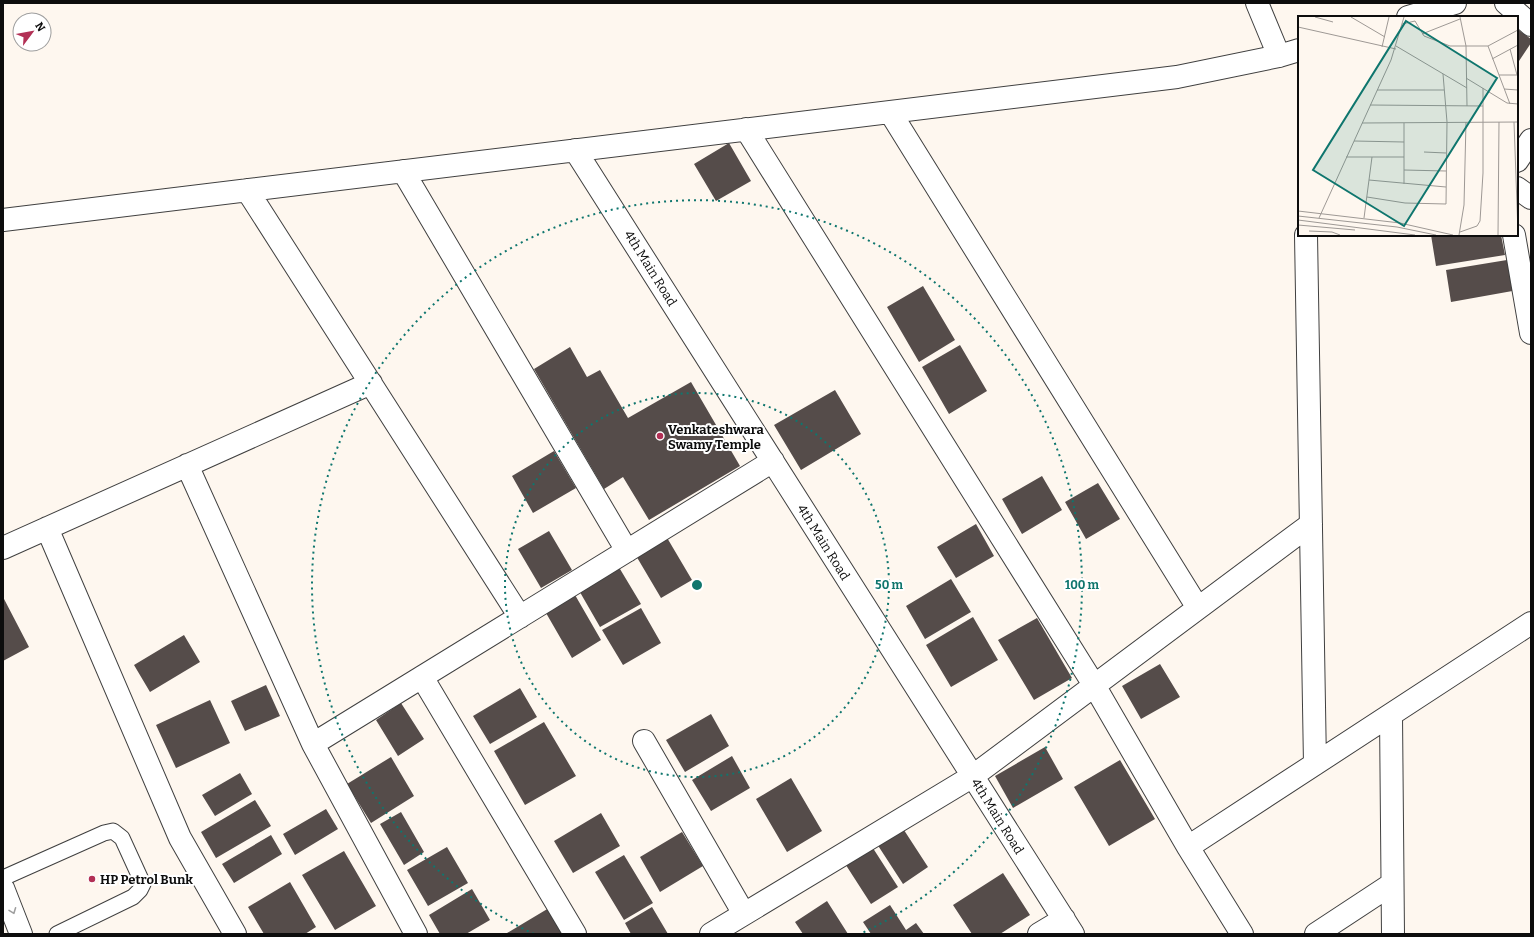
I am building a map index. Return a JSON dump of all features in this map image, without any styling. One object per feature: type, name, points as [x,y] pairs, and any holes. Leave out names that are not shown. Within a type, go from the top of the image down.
[{"type":"street","points":[[3,220],[1177,77],[1289,53],[1257,3]]},
{"type":"street","points":[[1411,16],[1455,3]]},
{"type":"street","points":[[1506,3],[1531,25]]},
{"type":"street","points":[[890,112],[1198,608]]},
{"type":"street","points":[[746,129],[1094,685],[1188,847],[1242,934]]},
{"type":"street","points":[[1518,160],[1531,140]]},
{"type":"street","name":"4th Main Road","points":[[576,150],[1068,927]]},
{"type":"street","points":[[403,171],[627,551]]},
{"type":"street","points":[[1518,189],[1531,198]]},
{"type":"street","points":[[248,190],[520,617]]},
{"type":"street","points":[[1306,236],[1315,764]]},
{"type":"street","points":[[1514,236],[1531,333]]},
{"type":"street","points":[[3,548],[370,383]]},
{"type":"street","points":[[313,744],[773,461]]},
{"type":"street","points":[[187,465],[313,744],[416,934]]},
{"type":"street","points":[[711,934],[973,776],[1311,524]]},
{"type":"street","points":[[47,528],[180,838],[235,934]]},
{"type":"street","points":[[1188,847],[1531,622]]},
{"type":"street","points":[[422,677],[575,934]]},
{"type":"street","points":[[1391,715],[1393,934]]},
{"type":"street","points":[[644,741],[744,914]]},
{"type":"street","points":[[1316,934],[1392,884]]},
{"type":"street","points":[[3,888],[21,934]]},
{"type":"street","points":[[1039,934],[1068,927]]},
{"type":"lane","points":[[3,878],[104,833],[113,831],[122,838],[143,884],[140,890],[133,897],[57,934]]},
{"type":"building","points":[[1518,30],[1531,39],[1531,43],[1518,62]]},
{"type":"building","points":[[729,143],[751,181],[716,201],[694,164]]},
{"type":"building","points":[[1431,236],[1501,236],[1505,255],[1436,266]]},
{"type":"building","points":[[1513,259],[1518,290],[1451,302],[1446,270]]},
{"type":"building","points":[[923,286],[955,340],[919,362],[887,307]]},
{"type":"building","points":[[960,345],[987,391],[949,414],[922,367]]},
{"type":"building","points":[[570,347],[587,377],[600,370],[628,418],[691,382],[740,466],[649,520],[623,477],[604,489],[534,369]]},
{"type":"building","points":[[835,390],[861,434],[801,470],[774,425]]},
{"type":"building","points":[[554,451],[576,488],[533,513],[512,476]]},
{"type":"building","points":[[1042,476],[1062,510],[1022,534],[1002,499]]},
{"type":"building","points":[[1098,483],[1120,519],[1086,539],[1065,502]]},
{"type":"building","points":[[976,524],[994,556],[956,578],[937,547]]},
{"type":"building","points":[[549,531],[572,570],[541,588],[518,549]]},
{"type":"building","points":[[666,536],[692,580],[661,598],[635,554]]},
{"type":"building","points":[[617,564],[641,604],[600,627],[577,587]]},
{"type":"building","points":[[951,579],[971,612],[925,639],[906,606]]},
{"type":"building","points":[[571,588],[601,640],[572,658],[542,606]]},
{"type":"building","points":[[3,597],[29,647],[3,661]]},
{"type":"building","points":[[641,608],[661,643],[623,665],[602,630]]},
{"type":"building","points":[[973,617],[998,660],[951,687],[926,645]]},
{"type":"building","points":[[1037,618],[1072,678],[1034,700],[998,640]]},
{"type":"building","points":[[184,635],[200,662],[150,692],[134,665]]},
{"type":"building","points":[[1160,664],[1180,697],[1141,719],[1122,686]]},
{"type":"building","points":[[266,685],[280,716],[245,731],[231,701]]},
{"type":"building","points":[[520,688],[537,717],[490,744],[473,716]]},
{"type":"building","points":[[210,700],[230,743],[176,768],[156,725]]},
{"type":"building","points":[[401,703],[424,739],[398,756],[376,720]]},
{"type":"building","points":[[711,714],[729,746],[685,772],[666,740]]},
{"type":"building","points":[[544,722],[576,776],[525,805],[494,751]]},
{"type":"building","points":[[1045,747],[1063,779],[1013,808],[995,776]]},
{"type":"building","points":[[732,756],[750,788],[711,811],[692,780]]},
{"type":"building","points":[[391,757],[414,796],[371,823],[347,784]]},
{"type":"building","points":[[1120,760],[1155,819],[1109,846],[1074,787]]},
{"type":"building","points":[[240,773],[252,794],[215,816],[202,795]]},
{"type":"building","points":[[791,778],[822,831],[787,852],[756,799]]},
{"type":"building","points":[[255,800],[271,826],[216,858],[201,832]]},
{"type":"building","points":[[326,809],[338,829],[295,855],[283,834]]},
{"type":"building","points":[[401,812],[424,852],[404,865],[380,824]]},
{"type":"building","points":[[601,813],[620,846],[573,873],[554,841]]},
{"type":"building","points":[[902,827],[928,867],[903,884],[877,844]]},
{"type":"building","points":[[682,832],[703,866],[660,892],[640,857]]},
{"type":"building","points":[[271,835],[282,854],[234,883],[222,864]]},
{"type":"building","points":[[869,842],[898,887],[871,904],[842,859]]},
{"type":"building","points":[[447,847],[468,883],[428,906],[407,870]]},
{"type":"building","points":[[344,851],[376,906],[335,930],[302,875]]},
{"type":"building","points":[[624,855],[653,903],[624,920],[595,872]]},
{"type":"building","points":[[1003,873],[1030,915],[1000,934],[972,934],[953,905]]},
{"type":"building","points":[[290,882],[316,927],[305,934],[264,934],[248,907]]},
{"type":"building","points":[[472,889],[490,920],[466,934],[440,934],[429,915]]},
{"type":"building","points":[[827,901],[848,934],[803,934],[795,922]]},
{"type":"building","points":[[890,905],[906,930],[916,923],[924,934],[871,934],[863,922]]},
{"type":"building","points":[[652,907],[668,934],[631,934],[625,923]]},
{"type":"building","points":[[549,908],[564,934],[507,934],[507,933]]},
{"type":"place","name":"Venkateshwara Swamy Temple","points":[[660,436]]},
{"type":"place","name":"HP Petrol Bunk","points":[[92,879]]}]
